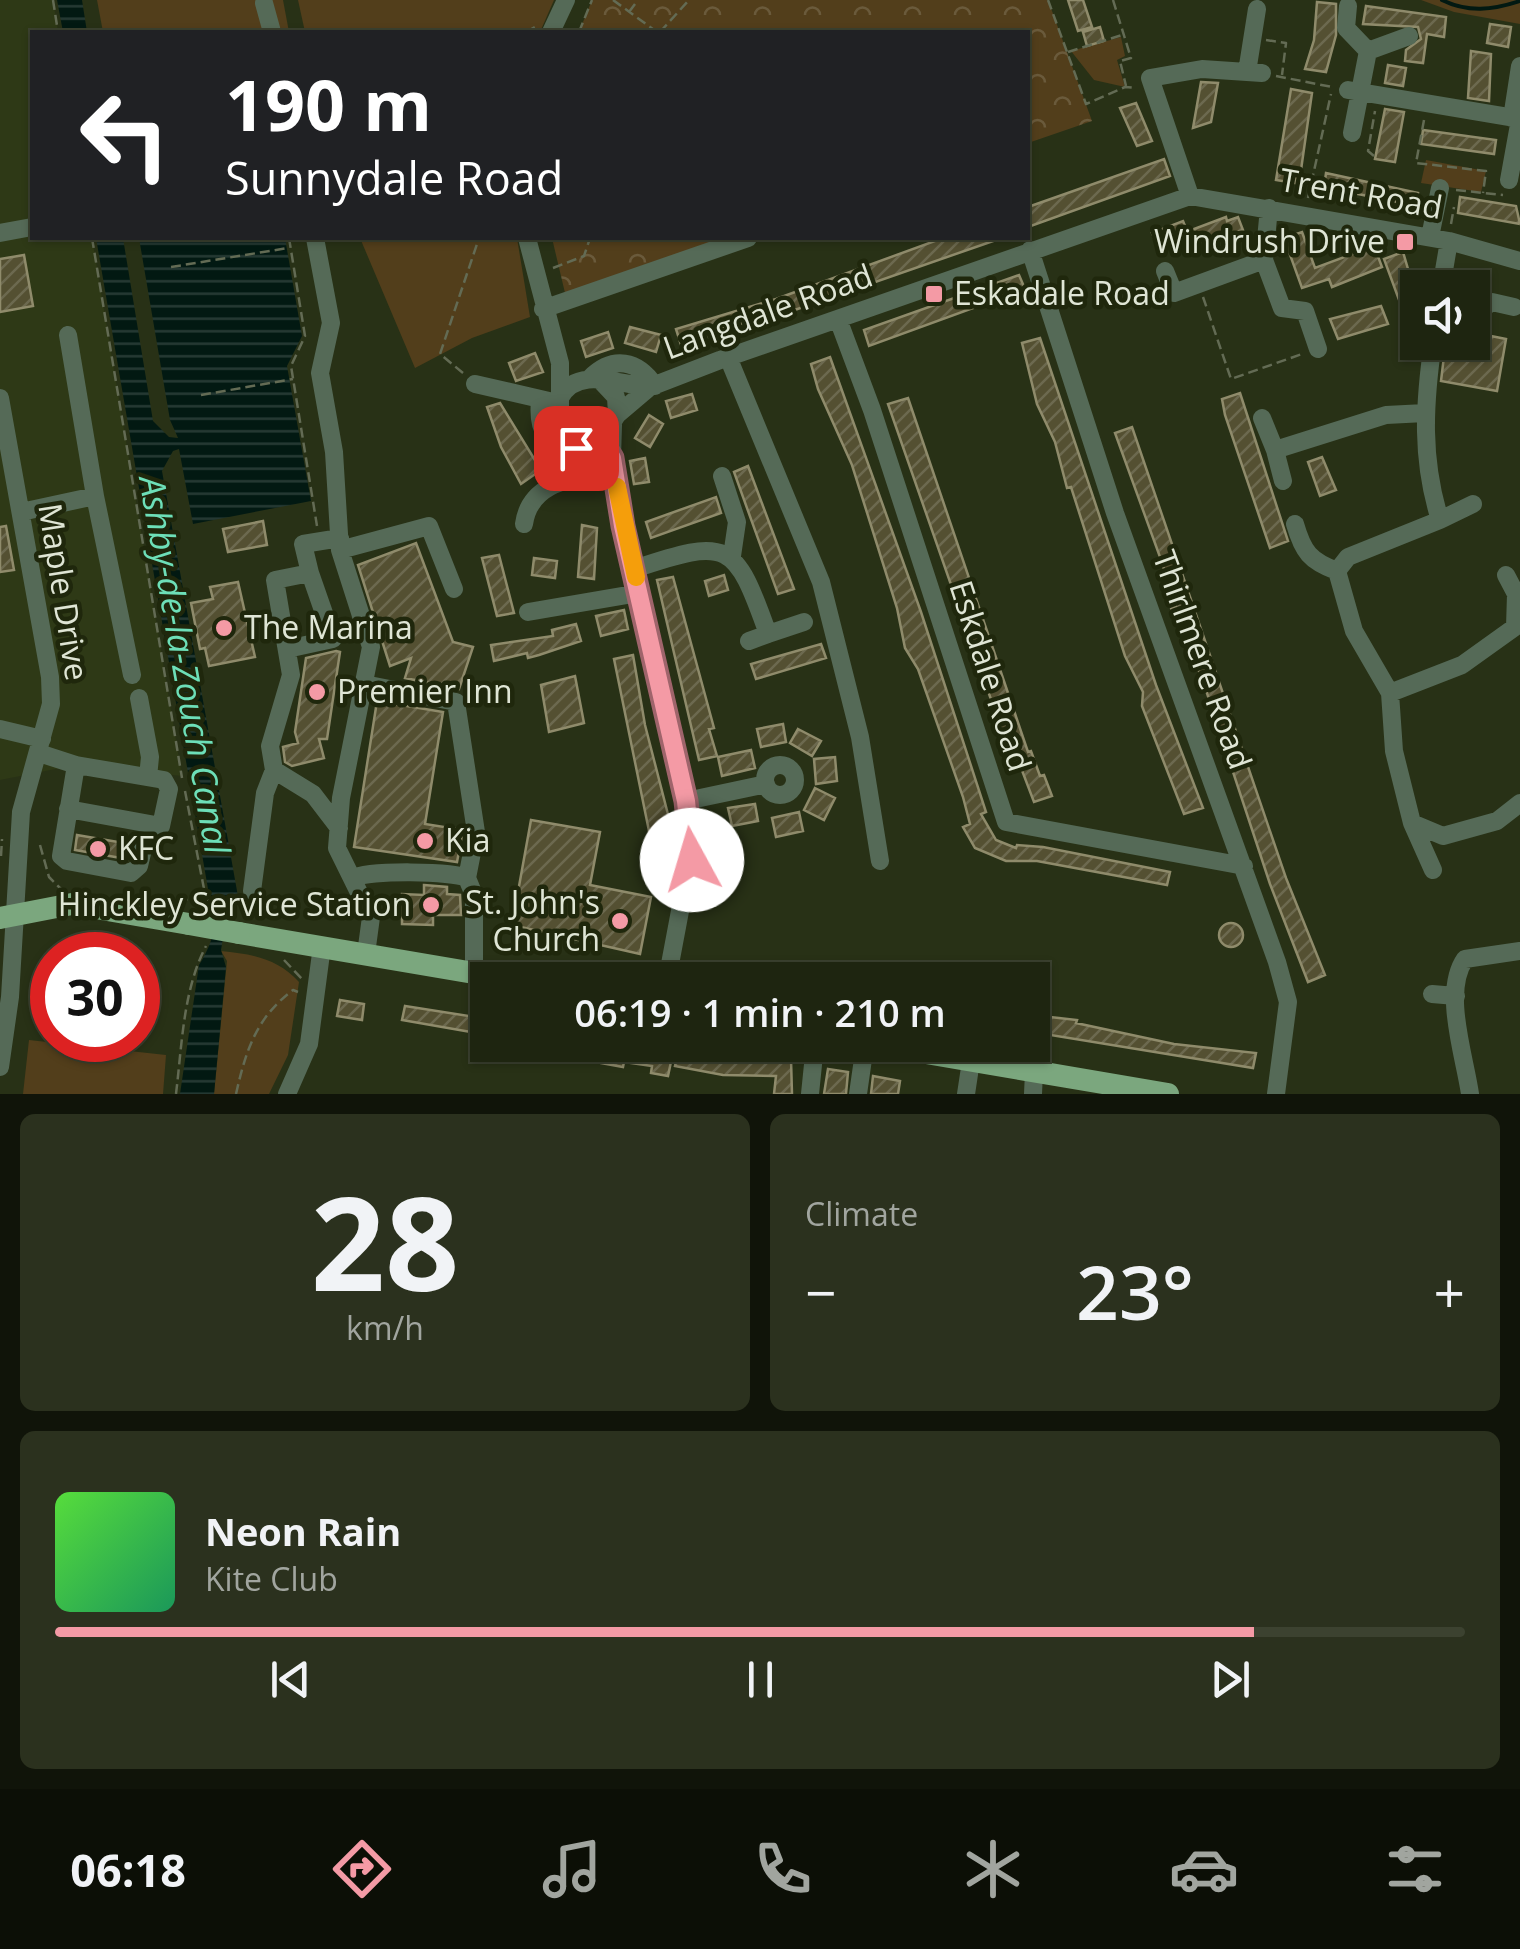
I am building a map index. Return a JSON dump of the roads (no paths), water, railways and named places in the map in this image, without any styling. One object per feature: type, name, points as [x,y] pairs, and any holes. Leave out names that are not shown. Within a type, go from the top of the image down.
[{"type":"main road","points":[[7,915],[72,904],[190,920],[470,972]]},
{"type":"main road","points":[[974,1062],[1034,1083],[1168,1094]]},
{"type":"street","points":[[552,30],[566,0]]},
{"type":"street","points":[[264,3],[271,30]]},
{"type":"street","points":[[1348,6],[1346,28],[1352,39],[1376,48],[1409,36]]},
{"type":"street","points":[[1190,196],[1150,78],[1202,69],[1263,74],[1252,38],[1257,10]]},
{"type":"street","points":[[1352,134],[1355,91],[1376,48]]},
{"type":"street","points":[[1508,188],[1520,66]]},
{"type":"street","points":[[1355,91],[1516,118]]},
{"type":"street","points":[[1440,188],[1441,270]]},
{"type":"street","name":"Trent Road","points":[[1190,196],[1440,239],[1520,261]]},
{"type":"street","name":"Langdale Road","points":[[605,428],[652,387],[1190,196]]},
{"type":"street","points":[[1269,208],[1264,260],[1282,308],[1304,311],[1318,349]]},
{"type":"street","points":[[0,233],[30,227]]},
{"type":"street","points":[[315,240],[331,323],[320,373],[340,451],[340,544],[371,647],[337,848],[371,917],[366,954]]},
{"type":"street","points":[[529,240],[543,309],[560,362],[553,401],[563,424],[581,437],[605,428]]},
{"type":"street","points":[[543,309],[742,240]]},
{"type":"street","name":"Thirlmere Road","points":[[1030,250],[1115,513],[1244,866],[1288,1002],[1276,1094]]},
{"type":"street","points":[[1165,271],[1174,293],[1264,260]]},
{"type":"street","points":[[1490,303],[1514,307]]},
{"type":"street","name":"Eskdale Road","points":[[838,319],[872,410],[1006,822],[1244,866]]},
{"type":"street","points":[[68,335],[95,496],[132,675]]},
{"type":"street","points":[[728,358],[826,599],[860,737],[880,860]]},
{"type":"street","points":[[1431,360],[1425,413],[1429,485],[1440,520]]},
{"type":"street","points":[[560,362],[616,397],[605,428],[686,801],[692,860],[671,962]]},
{"type":"street","points":[[476,384],[553,401],[589,380]]},
{"type":"street","name":"Langdale Road","points":[[589,380],[652,387]]},
{"type":"street","name":"Maple Drive","points":[[0,398],[6,463],[21,512],[50,677],[51,704],[21,812],[7,915],[10,996],[0,1067]]},
{"type":"street","points":[[1275,450],[1386,414],[1425,413]]},
{"type":"street","points":[[1262,418],[1284,481]]},
{"type":"street","points":[[524,524],[534,495],[613,464]]},
{"type":"street","points":[[722,476],[738,522],[732,556]]},
{"type":"street","points":[[21,512],[95,496]]},
{"type":"street","points":[[1337,571],[1348,557],[1473,504]]},
{"type":"street","points":[[1295,524],[1302,549],[1313,562],[1337,571]]},
{"type":"street","points":[[286,649],[332,639],[302,544],[340,544],[429,526],[434,528],[454,589]]},
{"type":"street","points":[[634,568],[693,549],[732,556],[741,564],[768,634]]},
{"type":"street","points":[[1337,571],[1354,632],[1390,693],[1394,751],[1412,823],[1432,870]]},
{"type":"street","points":[[252,890],[265,793],[274,770],[270,746],[291,676],[275,580],[310,572]]},
{"type":"street","points":[[1390,693],[1462,665],[1518,628],[1516,594],[1506,575]]},
{"type":"street","points":[[528,612],[639,593]]},
{"type":"street","points":[[749,640],[804,622]]},
{"type":"street","points":[[364,684],[456,702],[476,832],[467,878],[474,896],[474,962]]},
{"type":"street","points":[[139,698],[150,757],[148,777]]},
{"type":"street","points":[[0,730],[76,765],[164,780],[168,789],[161,826],[144,844],[139,866],[131,873],[68,862],[61,856],[76,765]]},
{"type":"street","points":[[274,770],[313,794],[339,828]]},
{"type":"street","points":[[686,801],[766,784]]},
{"type":"street","points":[[1412,823],[1443,836],[1498,821],[1520,802]]},
{"type":"street","points":[[68,809],[161,826]]},
{"type":"street","points":[[354,878],[378,871],[414,876],[444,872],[467,878]]},
{"type":"street","points":[[287,1094],[308,1044],[322,946]]},
{"type":"street","points":[[1470,1094],[1457,988],[1465,959],[1520,951]]},
{"type":"street","points":[[1432,994],[1457,988]]},
{"type":"street","points":[[810,1094],[813,1062]]},
{"type":"street","points":[[858,1094],[863,1062]]},
{"type":"street","points":[[966,1094],[971,1062]]},
{"type":"water","points":[[57,0],[82,0],[87,30],[63,30]]},
{"type":"water","name":"Ashby-de-la-Zouch Canal","points":[[96,240],[123,240],[153,421],[169,437],[178,438],[170,420],[139,240],[285,240],[302,336],[287,366],[311,501],[193,524],[179,449],[173,451],[162,471],[239,902],[228,908],[221,950],[226,967],[214,1094],[180,1094],[199,965],[209,946],[215,918]]},
{"type":"waterway","points":[[1442,0],[1481,9],[1520,1]]},
{"type":"place","name":"Windrush Drive","points":[[1405,242]]},
{"type":"place","name":"Eskadale Road","points":[[934,294]]},
{"type":"place","name":"The Marina","points":[[224,628]]},
{"type":"place","name":"Premier Inn","points":[[317,692]]},
{"type":"place","name":"Kia","points":[[425,841]]},
{"type":"place","name":"KFC","points":[[98,849]]},
{"type":"place","name":"Hinckley Service Station","points":[[431,905]]},
{"type":"place","name":"St. John's Church","points":[[620,921]]}]
